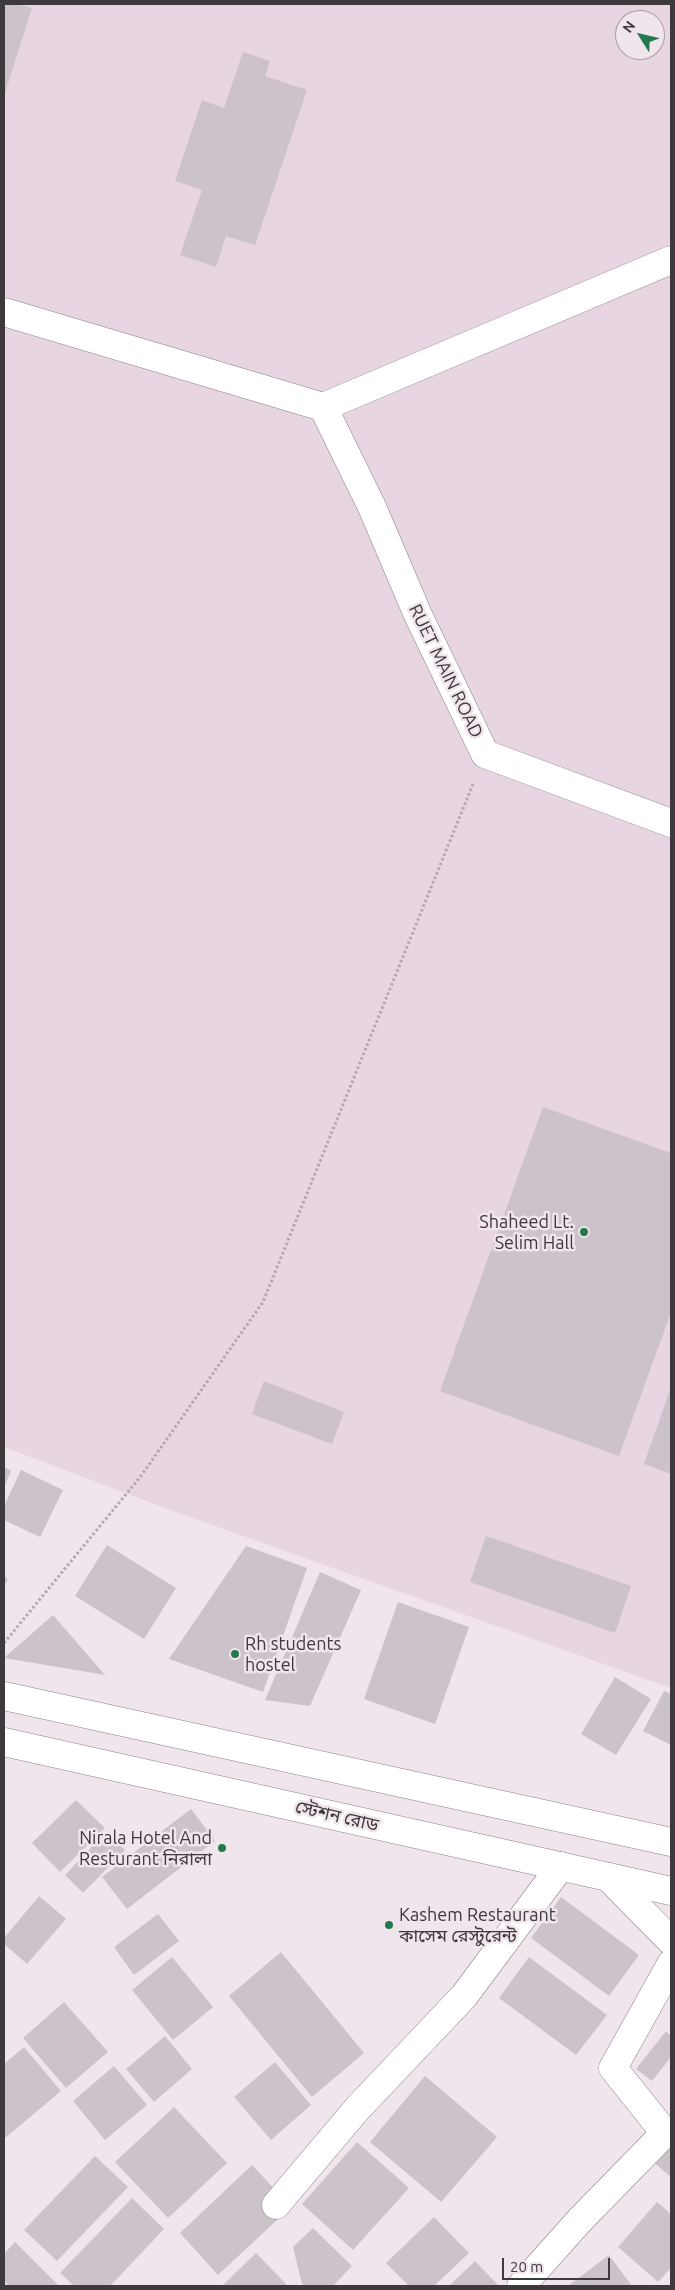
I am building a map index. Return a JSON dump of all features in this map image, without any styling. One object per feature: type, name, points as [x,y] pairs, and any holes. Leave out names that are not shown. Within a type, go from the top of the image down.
[{"type":"street","points":[[4,312],[323,407],[671,260]]},
{"type":"street","name":"RUET MAIN ROAD","points":[[323,407],[372,507],[418,615],[486,754],[671,823]]},
{"type":"street","points":[[4,1696],[671,1842]]},
{"type":"street","name":"স্টেশন রোড","points":[[4,1742],[671,1891]]},
{"type":"street","points":[[276,2205],[357,2109],[464,1996],[561,1866]]},
{"type":"street","points":[[608,1877],[671,1941]]},
{"type":"street","points":[[521,2286],[580,2220],[664,2133],[613,2068],[671,1964]]},
{"type":"path","points":[[4,1643],[141,1476],[263,1302],[486,754]]},
{"type":"shaded area","points":[[4,4],[671,4],[671,1688],[181,1514],[4,1447]]},
{"type":"building","points":[[4,4],[18,4],[32,8],[4,96]]},
{"type":"building","points":[[243,52],[270,61],[265,76],[307,90],[255,245],[226,236],[216,267],[180,255],[202,190],[175,181],[202,100],[224,108]]},
{"type":"building","name":"Shaheed Lt. Selim Hall","points":[[543,1107],[671,1153],[671,1312],[619,1456],[440,1391]]},
{"type":"building","points":[[264,1381],[344,1412],[332,1444],[252,1414]]},
{"type":"building","points":[[671,1387],[671,1474],[644,1464]]},
{"type":"building","points":[[4,1467],[11,1471],[4,1487]]},
{"type":"building","points":[[21,1470],[63,1490],[40,1537],[4,1520],[4,1506]]},
{"type":"building","points":[[486,1536],[631,1586],[615,1633],[470,1582]]},
{"type":"building","points":[[107,1545],[176,1588],[144,1639],[75,1596]]},
{"type":"building","points":[[246,1546],[307,1568],[263,1692],[169,1659]]},
{"type":"building","points":[[320,1572],[361,1590],[310,1706],[265,1700]]},
{"type":"building","points":[[4,1576],[8,1579],[4,1586]]},
{"type":"building","points":[[398,1602],[469,1627],[435,1724],[364,1699]]},
{"type":"building","points":[[53,1615],[105,1675],[4,1658]]},
{"type":"building","points":[[615,1677],[651,1699],[616,1755],[581,1734]]},
{"type":"building","points":[[664,1691],[671,1694],[671,1745],[643,1731]]},
{"type":"building","points":[[76,1800],[105,1828],[60,1872],[32,1843]]},
{"type":"building","points":[[191,1809],[215,1841],[127,1909],[102,1877]]},
{"type":"building","points":[[106,1832],[125,1850],[83,1893],[65,1875]]},
{"type":"building","points":[[39,1896],[66,1919],[27,1964],[4,1944],[4,1938]]},
{"type":"building","points":[[561,1897],[639,1955],[609,1996],[531,1938]]},
{"type":"building","points":[[158,1914],[179,1941],[134,1975],[114,1947]]},
{"type":"building","points":[[281,1952],[364,2053],[312,2097],[229,1996]]},
{"type":"building","points":[[172,1957],[213,2007],[173,2040],[132,1990]]},
{"type":"building","points":[[529,1957],[607,2015],[576,2055],[499,1998]]},
{"type":"building","points":[[64,2002],[108,2052],[66,2088],[23,2038]]},
{"type":"building","points":[[666,2031],[671,2036],[671,2057],[652,2081],[636,2069]]},
{"type":"building","points":[[165,2036],[192,2069],[154,2102],[126,2069]]},
{"type":"building","points":[[24,2047],[61,2091],[4,2139],[4,2064]]},
{"type":"building","points":[[275,2062],[311,2105],[271,2140],[234,2097]]},
{"type":"building","points":[[114,2066],[147,2105],[105,2140],[73,2101]]},
{"type":"building","points":[[425,2076],[497,2137],[441,2202],[370,2142]]},
{"type":"building","points":[[174,2107],[227,2163],[168,2218],[115,2162]]},
{"type":"building","points":[[671,2139],[671,2177],[652,2161]]},
{"type":"building","points":[[357,2142],[409,2188],[353,2250],[302,2204]]},
{"type":"building","points":[[95,2156],[128,2187],[57,2261],[24,2230]]},
{"type":"building","points":[[252,2165],[291,2207],[218,2275],[180,2233]]},
{"type":"building","points":[[132,2198],[164,2229],[110,2286],[74,2286],[60,2273]]},
{"type":"building","points":[[657,2202],[671,2214],[671,2268],[658,2282],[618,2247]]},
{"type":"building","points":[[434,2217],[469,2253],[434,2286],[409,2286],[386,2263]]},
{"type":"building","points":[[313,2228],[352,2266],[333,2286],[304,2286],[302,2284],[293,2247]]},
{"type":"building","points":[[15,2242],[59,2286],[9,2286],[4,2281],[4,2254]]},
{"type":"building","points":[[256,2253],[288,2286],[222,2286]]},
{"type":"building","points":[[609,2255],[632,2286],[568,2286]]},
{"type":"building","points":[[475,2261],[499,2286],[449,2286]]},
{"type":"place","name":"Shaheed Lt. Selim Hall","points":[[584,1232]]},
{"type":"place","name":"Rh students hostel","points":[[235,1654]]},
{"type":"place","name":"Nirala Hotel And Resturant নিরালা","points":[[222,1848]]},
{"type":"place","name":"Kashem Restaurant কাসেম রেস্টুরেন্ট","points":[[389,1925]]}]
